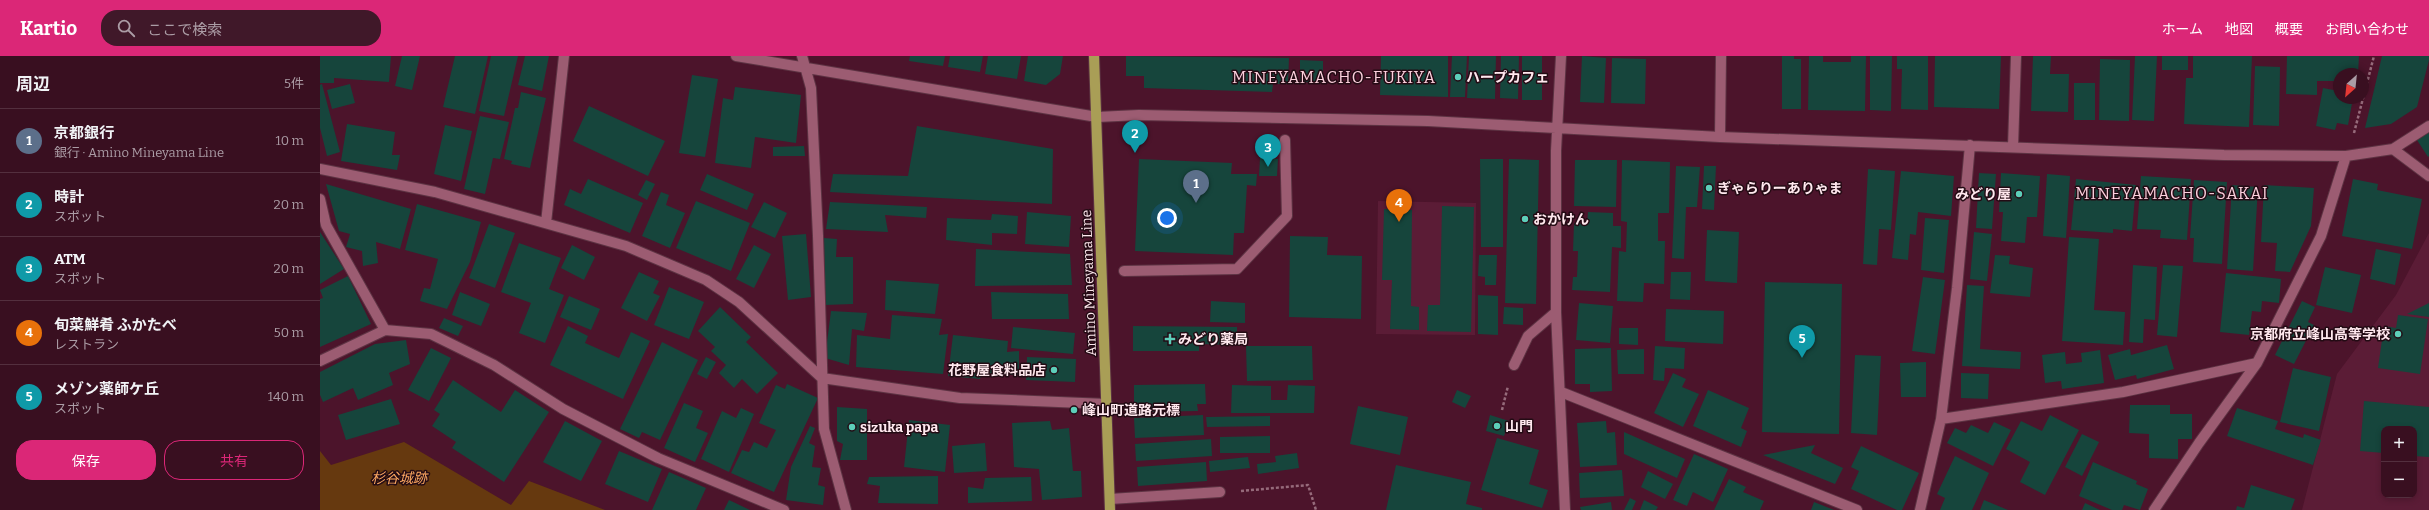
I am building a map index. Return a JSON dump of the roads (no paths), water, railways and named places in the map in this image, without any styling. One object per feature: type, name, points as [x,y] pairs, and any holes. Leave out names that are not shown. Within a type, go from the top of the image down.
[{"type":"main road","name":"Amino Mineyama Line","points":[[1094,56],[1110,510]]},
{"type":"street","points":[[546,223],[564,56]]},
{"type":"street","points":[[736,56],[1097,117],[1139,115],[1428,121],[1720,137],[2346,156],[2393,149],[2429,126]]},
{"type":"street","points":[[802,56],[804,68],[811,88],[818,236],[824,429],[846,510]]},
{"type":"street","points":[[1561,56],[1557,129],[1556,312],[1561,392],[1565,510]]},
{"type":"street","points":[[1720,137],[1721,56]]},
{"type":"street","points":[[2013,147],[2016,56]]},
{"type":"street","points":[[1124,271],[1237,269],[1286,216],[1285,140]]},
{"type":"street","points":[[1920,510],[1941,419],[1957,288],[1970,145]]},
{"type":"street","points":[[2393,149],[2429,176]]},
{"type":"street","points":[[2154,510],[2199,443],[2257,363],[2321,236],[2346,156]]},
{"type":"street","points":[[320,169],[434,192],[626,246],[706,280],[740,302],[822,378],[960,398],[1107,404]]},
{"type":"street","points":[[320,199],[326,225],[385,330]]},
{"type":"street","points":[[1514,365],[1528,336],[1556,312]]},
{"type":"street","points":[[320,361],[385,330],[430,334],[494,365],[563,409],[658,458],[784,510]]},
{"type":"street","points":[[1941,419],[2123,392],[2257,363]]},
{"type":"street","points":[[1561,392],[1857,510]]},
{"type":"street","points":[[1110,499],[1220,492]]},
{"type":"place","name":"ハープカフェ","points":[[1458,77]]},
{"type":"place","name":"時計","points":[[1135,153]]},
{"type":"place","name":"ATM","points":[[1268,167]]},
{"type":"place","name":"ぎゃらりーありゃま","points":[[1709,188]]},
{"type":"place","name":"みどり屋","points":[[2019,194]]},
{"type":"place","name":"京都銀行","points":[[1196,203]]},
{"type":"place","name":"おかけん","points":[[1525,219]]},
{"type":"place","name":"旬菜鮮肴 ふかたべ","points":[[1399,222]]},
{"type":"place","name":"京都府立峰山高等学校","points":[[2398,334]]},
{"type":"place","name":"みどり薬局","points":[[1170,339]]},
{"type":"place","name":"メゾン薬師ケ丘","points":[[1802,358]]},
{"type":"place","name":"花野屋食料品店","points":[[1054,370]]},
{"type":"place","name":"峰山町道路元標","points":[[1074,410]]},
{"type":"place","name":"山門","points":[[1497,426]]},
{"type":"place","name":"sizuka papa","points":[[852,427]]},
{"type":"district","name":"MINEYAMACHO-FUKIYA","points":[[1334,77]]},
{"type":"district","name":"MINEYAMACHO-SAKAI","points":[[2172,193]]},
{"type":"park label","name":"杉谷城跡","points":[[399,478]]}]
